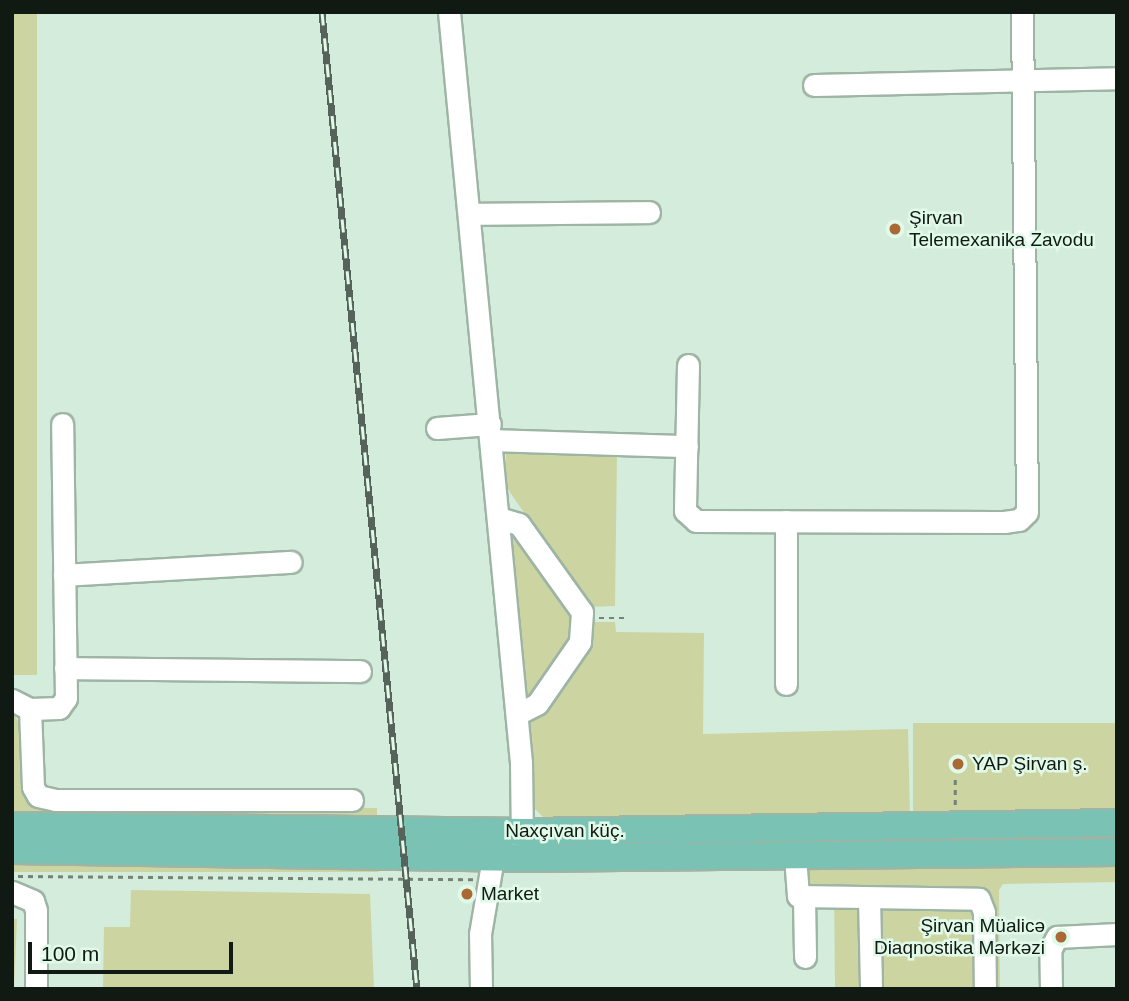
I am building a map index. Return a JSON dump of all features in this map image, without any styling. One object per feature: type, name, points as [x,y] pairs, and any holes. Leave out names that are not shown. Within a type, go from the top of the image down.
[{"type":"main road","name":"Naxçıvan küç.","points":[[12,850],[493,858],[522,845],[954,825],[1117,823]]},
{"type":"main road","name":"Naxçıvan küç.","points":[[12,826],[795,856],[1117,852]]},
{"type":"street","points":[[449,12],[517,714],[522,845]]},
{"type":"street","points":[[688,365],[687,516],[696,521],[1004,522],[1019,520],[1027,512],[1022,12]]},
{"type":"street","points":[[814,85],[1117,78]]},
{"type":"street","points":[[469,214],[649,212]]},
{"type":"street","points":[[62,424],[65,668],[63,705],[21,705],[33,787],[38,796],[55,800],[352,800]]},
{"type":"street","points":[[437,428],[687,446]]},
{"type":"street","points":[[499,518],[519,524],[580,605],[582,618],[580,642],[537,704],[517,714]]},
{"type":"street","points":[[786,521],[786,684]]},
{"type":"street","points":[[64,575],[291,562]]},
{"type":"street","points":[[65,668],[360,671]]},
{"type":"street","points":[[795,856],[795,892],[804,897],[979,899],[984,912],[985,989]]},
{"type":"street","points":[[481,989],[480,934],[493,858]]},
{"type":"street","points":[[12,892],[33,901],[36,910],[36,989]]},
{"type":"street","points":[[804,897],[805,957]]},
{"type":"street","points":[[869,898],[872,989]]},
{"type":"street","points":[[1051,989],[1050,950],[1057,936],[1117,934]]},
{"type":"path","points":[[582,618],[624,618]]},
{"type":"path","points":[[954,825],[955,777]]},
{"type":"green space","points":[[12,12],[37,12],[37,675],[12,675]]},
{"type":"green space","points":[[506,450],[617,455],[615,606],[589,607],[505,485]]},
{"type":"green space","points":[[511,537],[520,537],[568,600],[571,641],[531,700],[525,700]]},
{"type":"green space","points":[[590,622],[615,622],[616,632],[704,633],[703,734],[908,729],[910,816],[548,822],[530,804],[527,719],[536,716],[589,643]]},
{"type":"green space","points":[[12,710],[21,727],[21,782],[32,805],[377,808],[377,825],[12,820]]},
{"type":"green space","points":[[913,723],[1117,723],[1117,812],[913,812]]},
{"type":"green space","points":[[12,859],[379,859],[379,872],[12,872]]},
{"type":"green space","points":[[1117,860],[1117,882],[1003,884],[999,890],[1000,989],[835,989],[834,884],[801,884],[801,863]]},
{"type":"green space","points":[[131,890],[370,894],[374,989],[103,989],[104,927],[130,927]]},
{"type":"green space","points":[[12,919],[17,919],[14,989],[12,989]]},
{"type":"railway","points":[[322,12],[417,989]]},
{"type":"place","name":"Şirvan Telemexanika Zavodu","points":[[895,229]]},
{"type":"place","name":"YAP Şirvan ş.","points":[[958,764]]},
{"type":"place","name":"Market","points":[[467,894]]},
{"type":"place","name":"Şirvan Müalicə Diaqnostika Mərkəzi","points":[[1061,937]]}]
